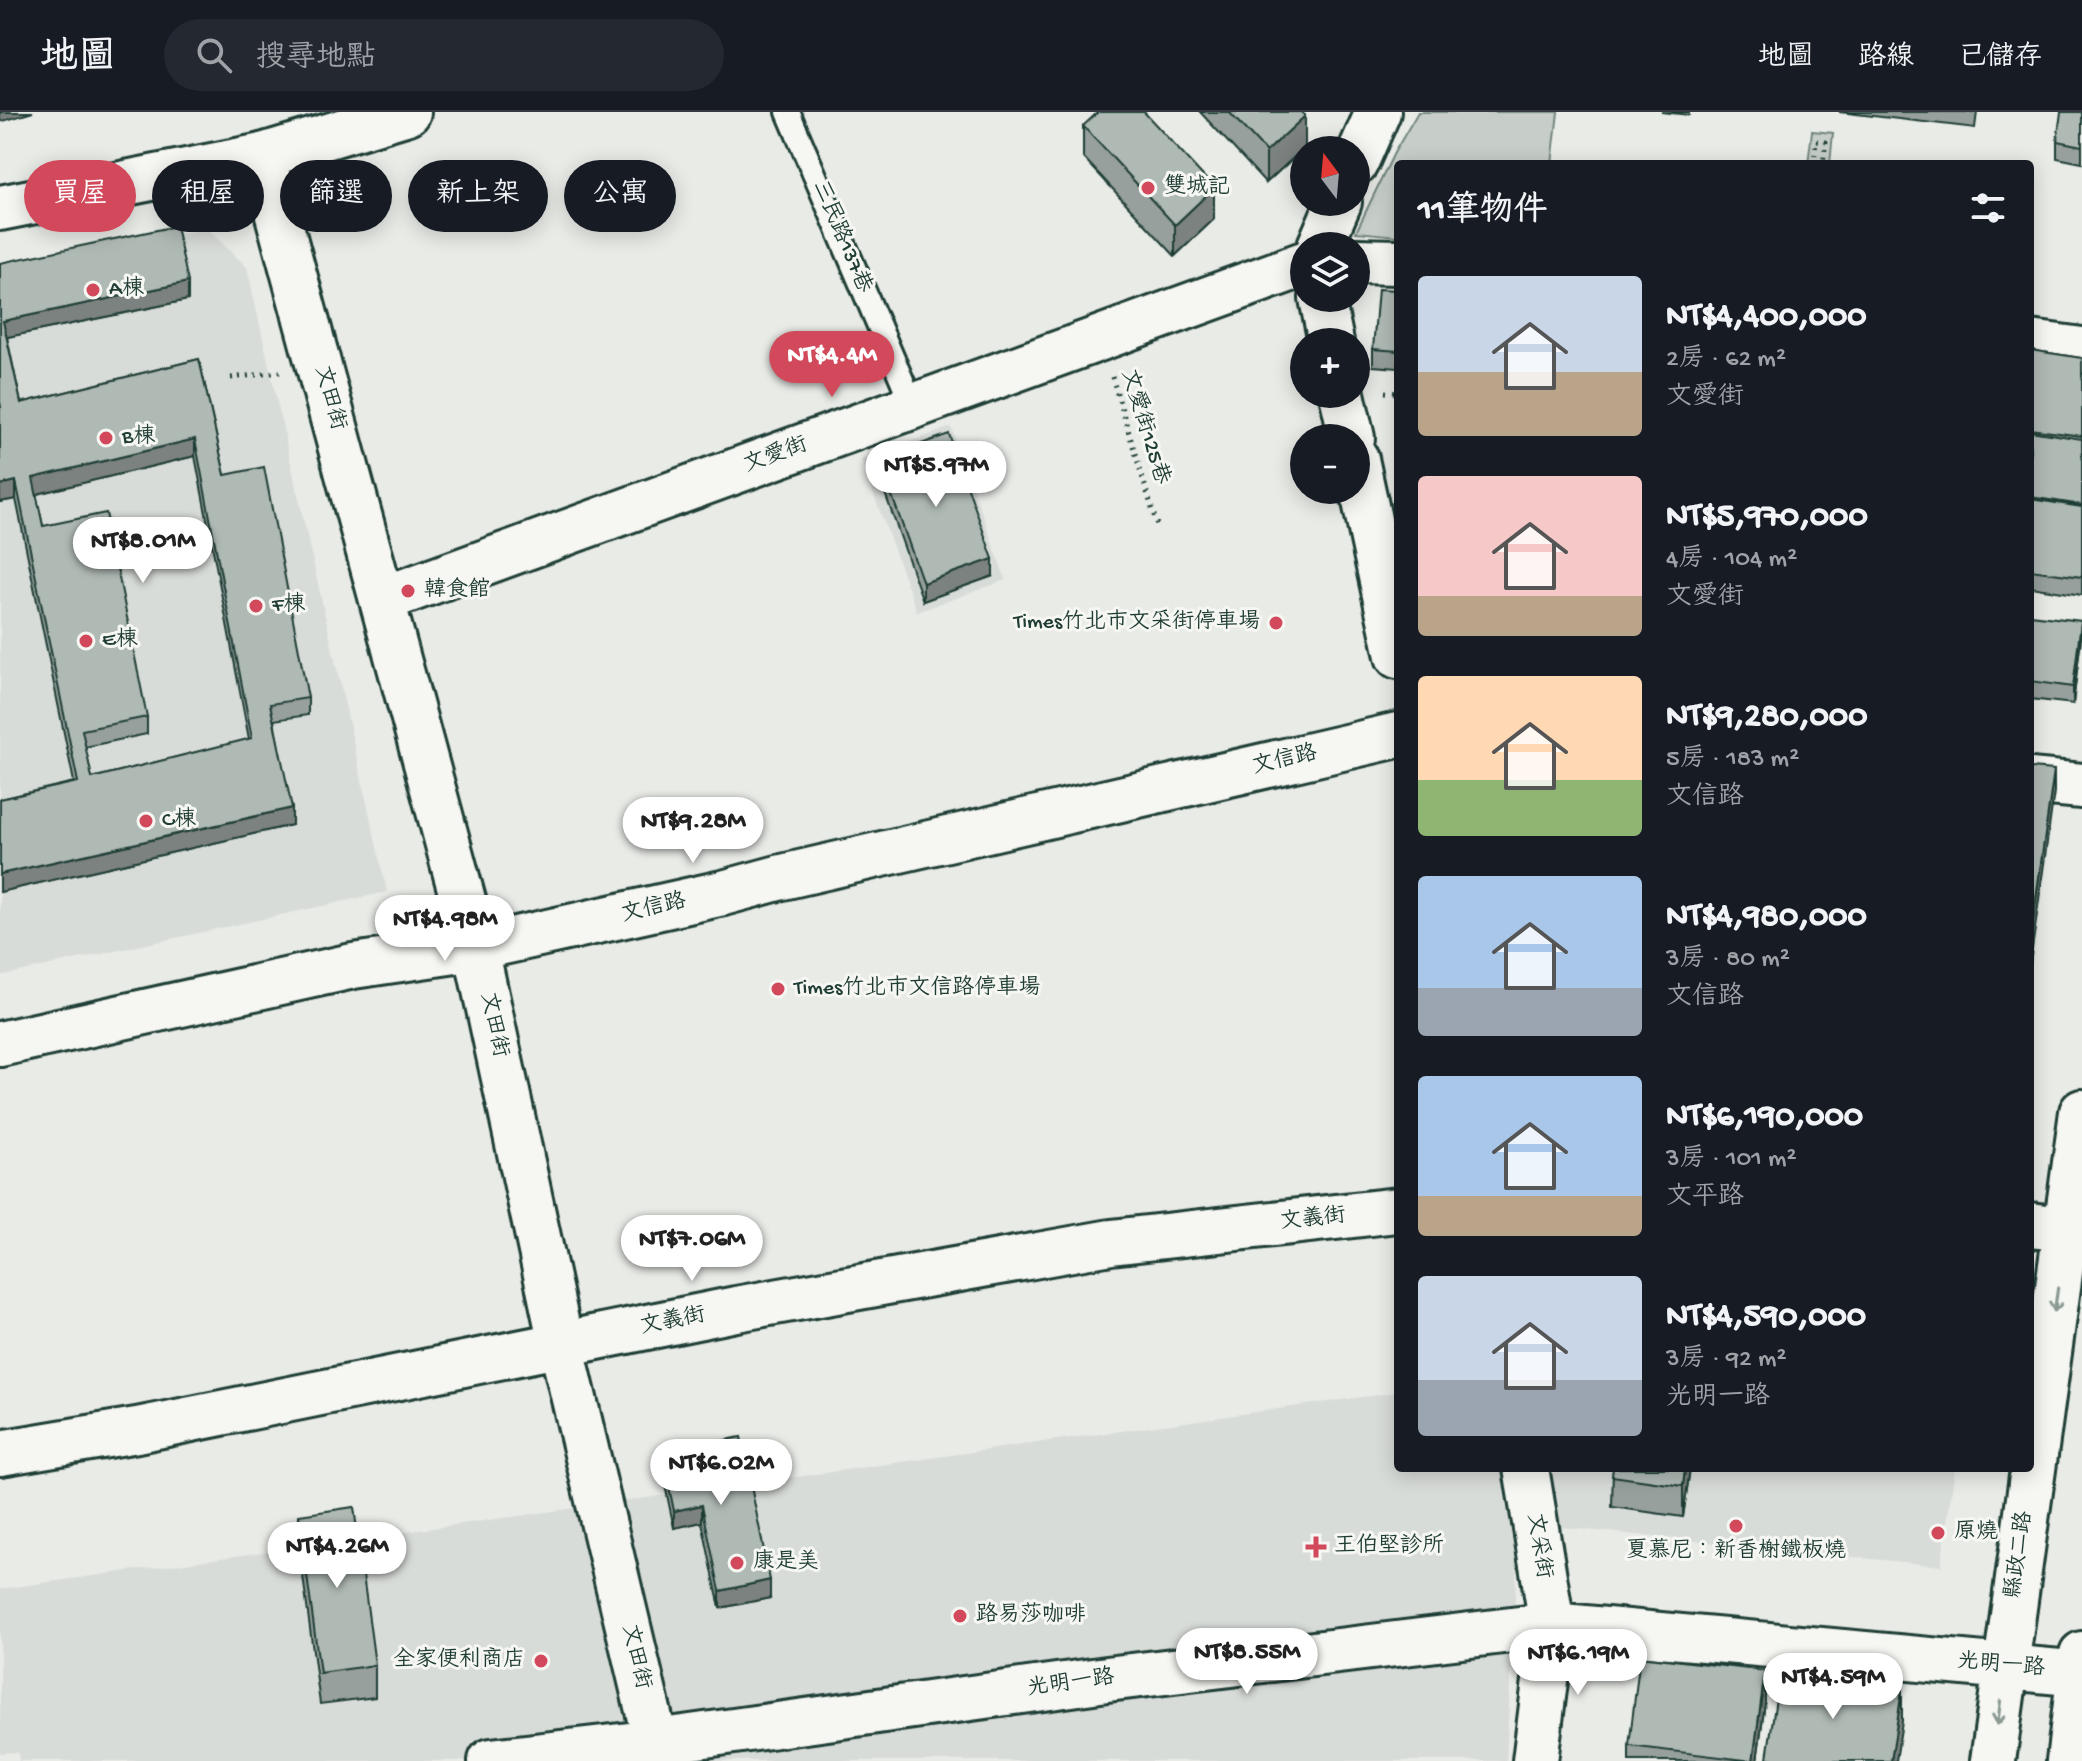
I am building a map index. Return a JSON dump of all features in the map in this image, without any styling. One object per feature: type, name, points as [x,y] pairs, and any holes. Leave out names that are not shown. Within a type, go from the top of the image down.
[{"type":"street","points":[[0,208],[262,156],[408,112]]},
{"type":"street","points":[[1367,136],[1378,112]]},
{"type":"street","name":"文田街","points":[[262,156],[476,948],[561,1344],[658,1751]]},
{"type":"street","points":[[1370,261],[1394,262]]},
{"type":"street","name":"文愛街","points":[[384,599],[1290,269]]},
{"type":"street","points":[[2034,344],[2082,350]]},
{"type":"street","points":[[1366,504],[1394,637]]},
{"type":"street","name":"文信路","points":[[0,1044],[353,966],[476,948],[707,897],[1394,736]]},
{"type":"street","points":[[2034,781],[2082,786]]},
{"type":"street","name":"縣政二路","points":[[2034,1427],[2059,1228],[2082,1112]]},
{"type":"street","name":"文義街","points":[[0,1453],[137,1430],[736,1309],[1111,1242],[1394,1210]]},
{"type":"street","name":"文采街","points":[[1527,1472],[1552,1625],[1535,1761]]},
{"type":"street","name":"縣政二路","points":[[1993,1761],[2028,1472]]},
{"type":"street","name":"光明一路","points":[[491,1761],[658,1751],[1107,1679],[1552,1625],[2004,1665],[2081,1667]]},
{"type":"street","points":[[2069,1761],[2081,1667]]},
{"type":"lane","name":"三民路137巷","points":[[788,112],[913,406]]},
{"type":"path","points":[[1814,160],[1816,141],[1826,142],[1824,160]]},
{"type":"path","name":"文愛街125巷","points":[[1099,338],[1157,525]]},
{"type":"shaded area","points":[[1418,112],[1558,112],[1552,160],[1394,160],[1394,236],[1356,232],[1364,216],[1370,216],[1370,203]]},
{"type":"shaded area","points":[[1812,131],[1833,133],[1830,160],[1808,160]]},
{"type":"shaded area","points":[[188,232],[210,232],[247,267],[387,892],[0,976],[0,275]]},
{"type":"shaded area","points":[[951,427],[1006,580],[917,612],[861,460]]},
{"type":"shaded area","points":[[1394,1393],[1394,1472],[1954,1472],[1941,1566],[1519,1523],[1506,1761],[19,1761],[18,1752],[0,1753],[0,1589]]},
{"type":"building","points":[[1098,112],[1144,112],[1214,188],[1175,225],[1083,126]]},
{"type":"building","points":[[1229,112],[1302,112],[1305,116],[1266,152]]},
{"type":"building","points":[[2061,112],[2082,112],[2082,146],[2057,141]]},
{"type":"building","points":[[152,231],[177,232],[188,282],[3,321],[21,403],[199,359],[225,475],[264,467],[308,698],[270,704],[292,808],[0,874],[0,799],[78,782],[16,481],[0,485],[0,263]],"holes":[[[195,439],[252,738],[92,778],[82,730],[147,717],[106,513],[43,526],[33,478]]]},
{"type":"building","points":[[1378,289],[1394,290],[1394,351],[1373,349]]},
{"type":"building","points":[[2034,351],[2082,358],[2082,436],[2034,430]]},
{"type":"building","points":[[2034,432],[2082,439],[2082,505],[2034,498]]},
{"type":"building","points":[[949,434],[993,559],[923,583],[879,459]]},
{"type":"building","points":[[2034,500],[2082,507],[2082,577],[2034,571]]},
{"type":"building","points":[[2034,615],[2081,621],[2073,687],[2034,682]]},
{"type":"building","points":[[2034,768],[2054,770],[2034,912]]},
{"type":"building","name":"康是美","points":[[741,1437],[770,1580],[720,1591],[702,1505],[674,1511],[662,1453]]},
{"type":"building","points":[[1612,1472],[1685,1472],[1683,1486],[1612,1476]]},
{"type":"building","points":[[354,1507],[375,1665],[320,1673],[299,1515]]},
{"type":"building","points":[[1640,1656],[1765,1671],[1753,1761],[1629,1746]]},
{"type":"building","points":[[1780,1672],[1902,1690],[1891,1761],[1786,1761],[1767,1758]]},
{"type":"place","name":"雙城記","points":[[1148,188]]},
{"type":"place","name":"A棟","points":[[93,290]]},
{"type":"place","name":"B棟","points":[[106,438]]},
{"type":"place","name":"韓食館","points":[[408,591]]},
{"type":"place","name":"F棟","points":[[256,606]]},
{"type":"place","name":"Times竹北市文采街停車場","points":[[1276,623]]},
{"type":"place","name":"E棟","points":[[86,641]]},
{"type":"place","name":"C棟","points":[[146,821]]},
{"type":"place","name":"Times竹北市文信路停車場","points":[[778,989]]},
{"type":"place","name":"夏慕尼：新香榭鐵板燒","points":[[1736,1526]]},
{"type":"place","name":"原燒","points":[[1938,1533]]},
{"type":"place","name":"王伯堅診所","points":[[1316,1547]]},
{"type":"place","name":"康是美","points":[[737,1563]]},
{"type":"place","name":"路易莎咖啡","points":[[960,1616]]},
{"type":"place","name":"全家便利商店","points":[[541,1661]]}]
